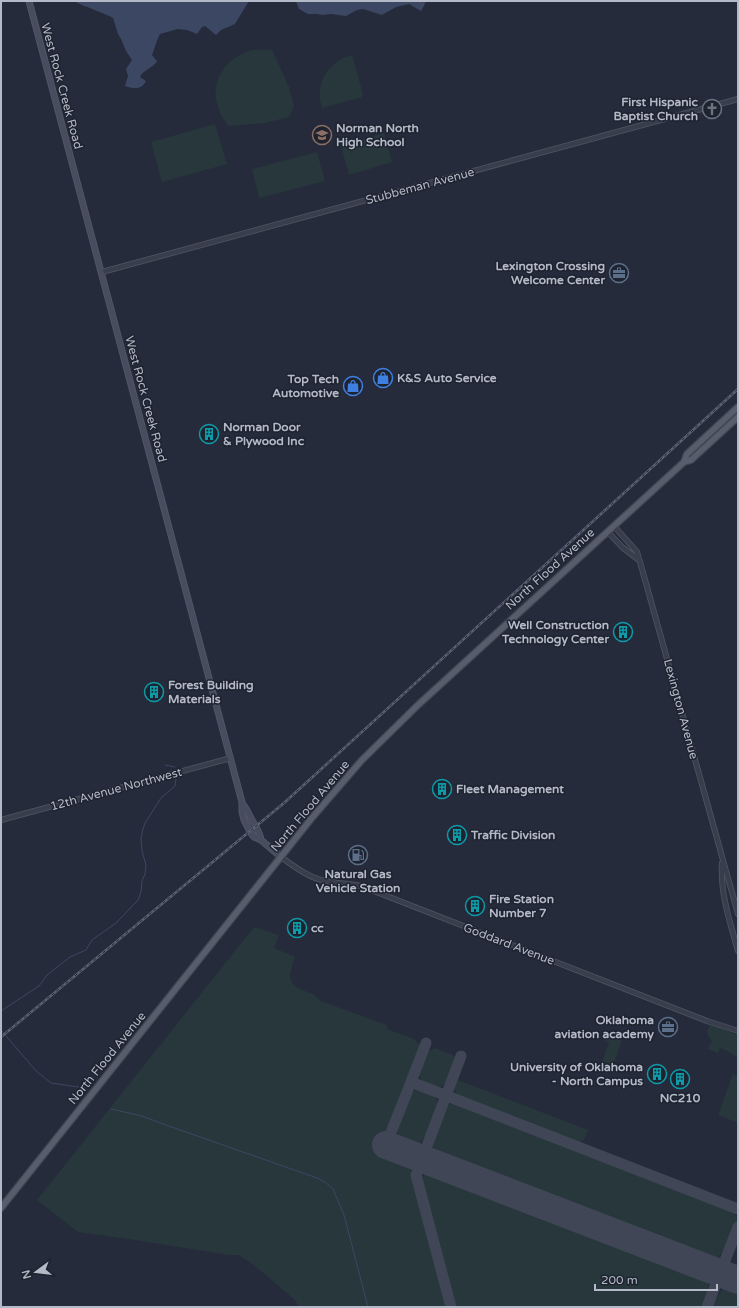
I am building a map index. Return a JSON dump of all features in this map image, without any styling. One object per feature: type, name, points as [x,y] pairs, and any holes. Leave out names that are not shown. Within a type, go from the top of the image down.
[{"type":"main road","name":"West Rock Creek Road","points":[[29,1],[231,758],[242,802],[242,812],[247,827],[254,837],[262,840],[281,857]]},
{"type":"main road","name":"North Flood Avenue","points":[[684,462],[687,454],[738,408]]},
{"type":"main road","name":"North Flood Avenue","points":[[1,1208],[281,857],[324,804],[379,742],[684,462],[691,460],[738,417]]},
{"type":"street","name":"Stubbeman Avenue","points":[[102,272],[738,98]]},
{"type":"street","name":"Lexington Avenue","points":[[614,526],[637,552],[738,914]]},
{"type":"street","points":[[608,532],[622,547],[638,560]]},
{"type":"street","name":"12th Avenue Northwest","points":[[1,820],[231,758]]},
{"type":"street","name":"Goddard Avenue","points":[[281,857],[302,872],[315,878],[330,882],[351,883],[361,886],[707,1021],[738,1031]]},
{"type":"street","name":"Lexington Avenue","points":[[723,859],[723,888],[738,951]]},
{"type":"shaded area","points":[[252,50],[272,50],[289,87],[294,106],[289,117],[265,123],[228,126],[218,107],[216,88],[218,79],[222,71],[235,58]]},
{"type":"shaded area","points":[[352,55],[363,94],[362,97],[322,108],[320,90],[325,75],[336,63],[343,58]]},
{"type":"shaded area","points":[[215,124],[227,164],[162,182],[151,142]]},
{"type":"shaded area","points":[[384,133],[392,162],[349,175],[341,146]]},
{"type":"shaded area","points":[[317,152],[325,181],[259,198],[252,169]]},
{"type":"shaded area","points":[[254,927],[279,935],[274,948],[295,957],[290,977],[293,984],[297,988],[313,994],[321,1001],[387,1025],[387,1029],[414,1039],[419,1045],[419,1052],[380,1151],[406,1162],[410,1168],[447,1307],[299,1307],[295,1300],[255,1266],[239,1255],[228,1255],[78,1232],[37,1200]]},
{"type":"shaded area","points":[[710,1025],[738,1035],[738,1057],[720,1048],[718,1053],[708,1049],[712,1040],[707,1032]]},
{"type":"shaded area","points":[[606,1030],[610,1036],[622,1041],[613,1065],[602,1061],[609,1043],[602,1039]]},
{"type":"shaded area","points":[[435,1048],[453,1055],[456,1058],[450,1076],[441,1087],[435,1087],[422,1081],[419,1074],[427,1052]]},
{"type":"shaded area","points":[[733,1074],[738,1077],[738,1123],[718,1115]]},
{"type":"shaded area","points":[[458,1080],[588,1130],[584,1140],[577,1142],[459,1096],[454,1088]]},
{"type":"shaded area","points":[[418,1089],[425,1090],[434,1095],[438,1104],[426,1136],[419,1144],[412,1144],[402,1140],[397,1131],[410,1096]]},
{"type":"shaded area","points":[[451,1103],[455,1103],[733,1211],[737,1219],[732,1235],[715,1262],[436,1153],[432,1142],[446,1107]]},
{"type":"shaded area","points":[[431,1172],[709,1280],[708,1293],[703,1307],[454,1307],[421,1180],[425,1173]]},
{"type":"shaded area","points":[[725,1286],[738,1291],[738,1307],[712,1307],[717,1297]]},
{"type":"water","points":[[74,1],[249,1],[235,24],[221,30],[216,35],[205,26],[202,27],[197,34],[187,30],[178,29],[160,34],[152,55],[157,61],[141,75],[140,77],[146,81],[144,84],[140,87],[131,88],[125,86],[128,76],[126,69],[132,60],[118,34],[113,18]]},
{"type":"water","points":[[296,1],[427,1],[421,11],[409,4],[396,7],[382,15],[363,9],[357,10],[346,16],[331,14],[308,14],[299,9]]},
{"type":"waterway","points":[[165,765],[175,767]]},
{"type":"waterway","points":[[1,1011],[39,986],[47,975],[70,957],[86,950],[92,940],[116,923],[138,900],[146,865],[142,851],[141,838],[143,829],[145,823],[161,798],[175,786],[176,779]]},
{"type":"waterway","points":[[1,1030],[36,1071],[51,1083],[85,1088]]},
{"type":"waterway","points":[[111,1109],[142,1116],[325,1182],[333,1189],[344,1215],[368,1307]]},
{"type":"taxiway","points":[[411,1082],[426,1043]]},
{"type":"taxiway","points":[[451,1307],[416,1175],[461,1056]]},
{"type":"taxiway","points":[[386,1145],[411,1082],[738,1209]]},
{"type":"taxiway","points":[[707,1307],[738,1227]]},
{"type":"runway","points":[[386,1145],[738,1280]]},
{"type":"railway","points":[[1,1037],[284,803],[738,389]]},
{"type":"place","name":"First Hispanic Baptist Church","points":[[712,109]]},
{"type":"place","name":"Norman North High School","points":[[322,135]]},
{"type":"place","name":"Lexington Crossing Welcome Center","points":[[619,273]]},
{"type":"place","name":"K&S Auto Service","points":[[383,378]]},
{"type":"place","name":"Top Tech Automotive","points":[[353,386]]},
{"type":"place","name":"Norman Door & Plywood Inc","points":[[209,434]]},
{"type":"place","name":"Well Construction Technology Center","points":[[623,632]]},
{"type":"place","name":"Forest Building Materials","points":[[154,692]]},
{"type":"place","name":"Fleet Management","points":[[442,789]]},
{"type":"place","name":"Traffic Division","points":[[457,835]]},
{"type":"place","name":"Natural Gas Vehicle Station","points":[[358,855]]},
{"type":"place","name":"Fire Station Number 7","points":[[475,906]]},
{"type":"place","name":"cc","points":[[297,928]]},
{"type":"place","name":"Oklahoma aviation academy","points":[[668,1027]]},
{"type":"place","name":"University of Oklahoma - North Campus","points":[[657,1074]]},
{"type":"place","name":"NC210","points":[[680,1079]]}]
